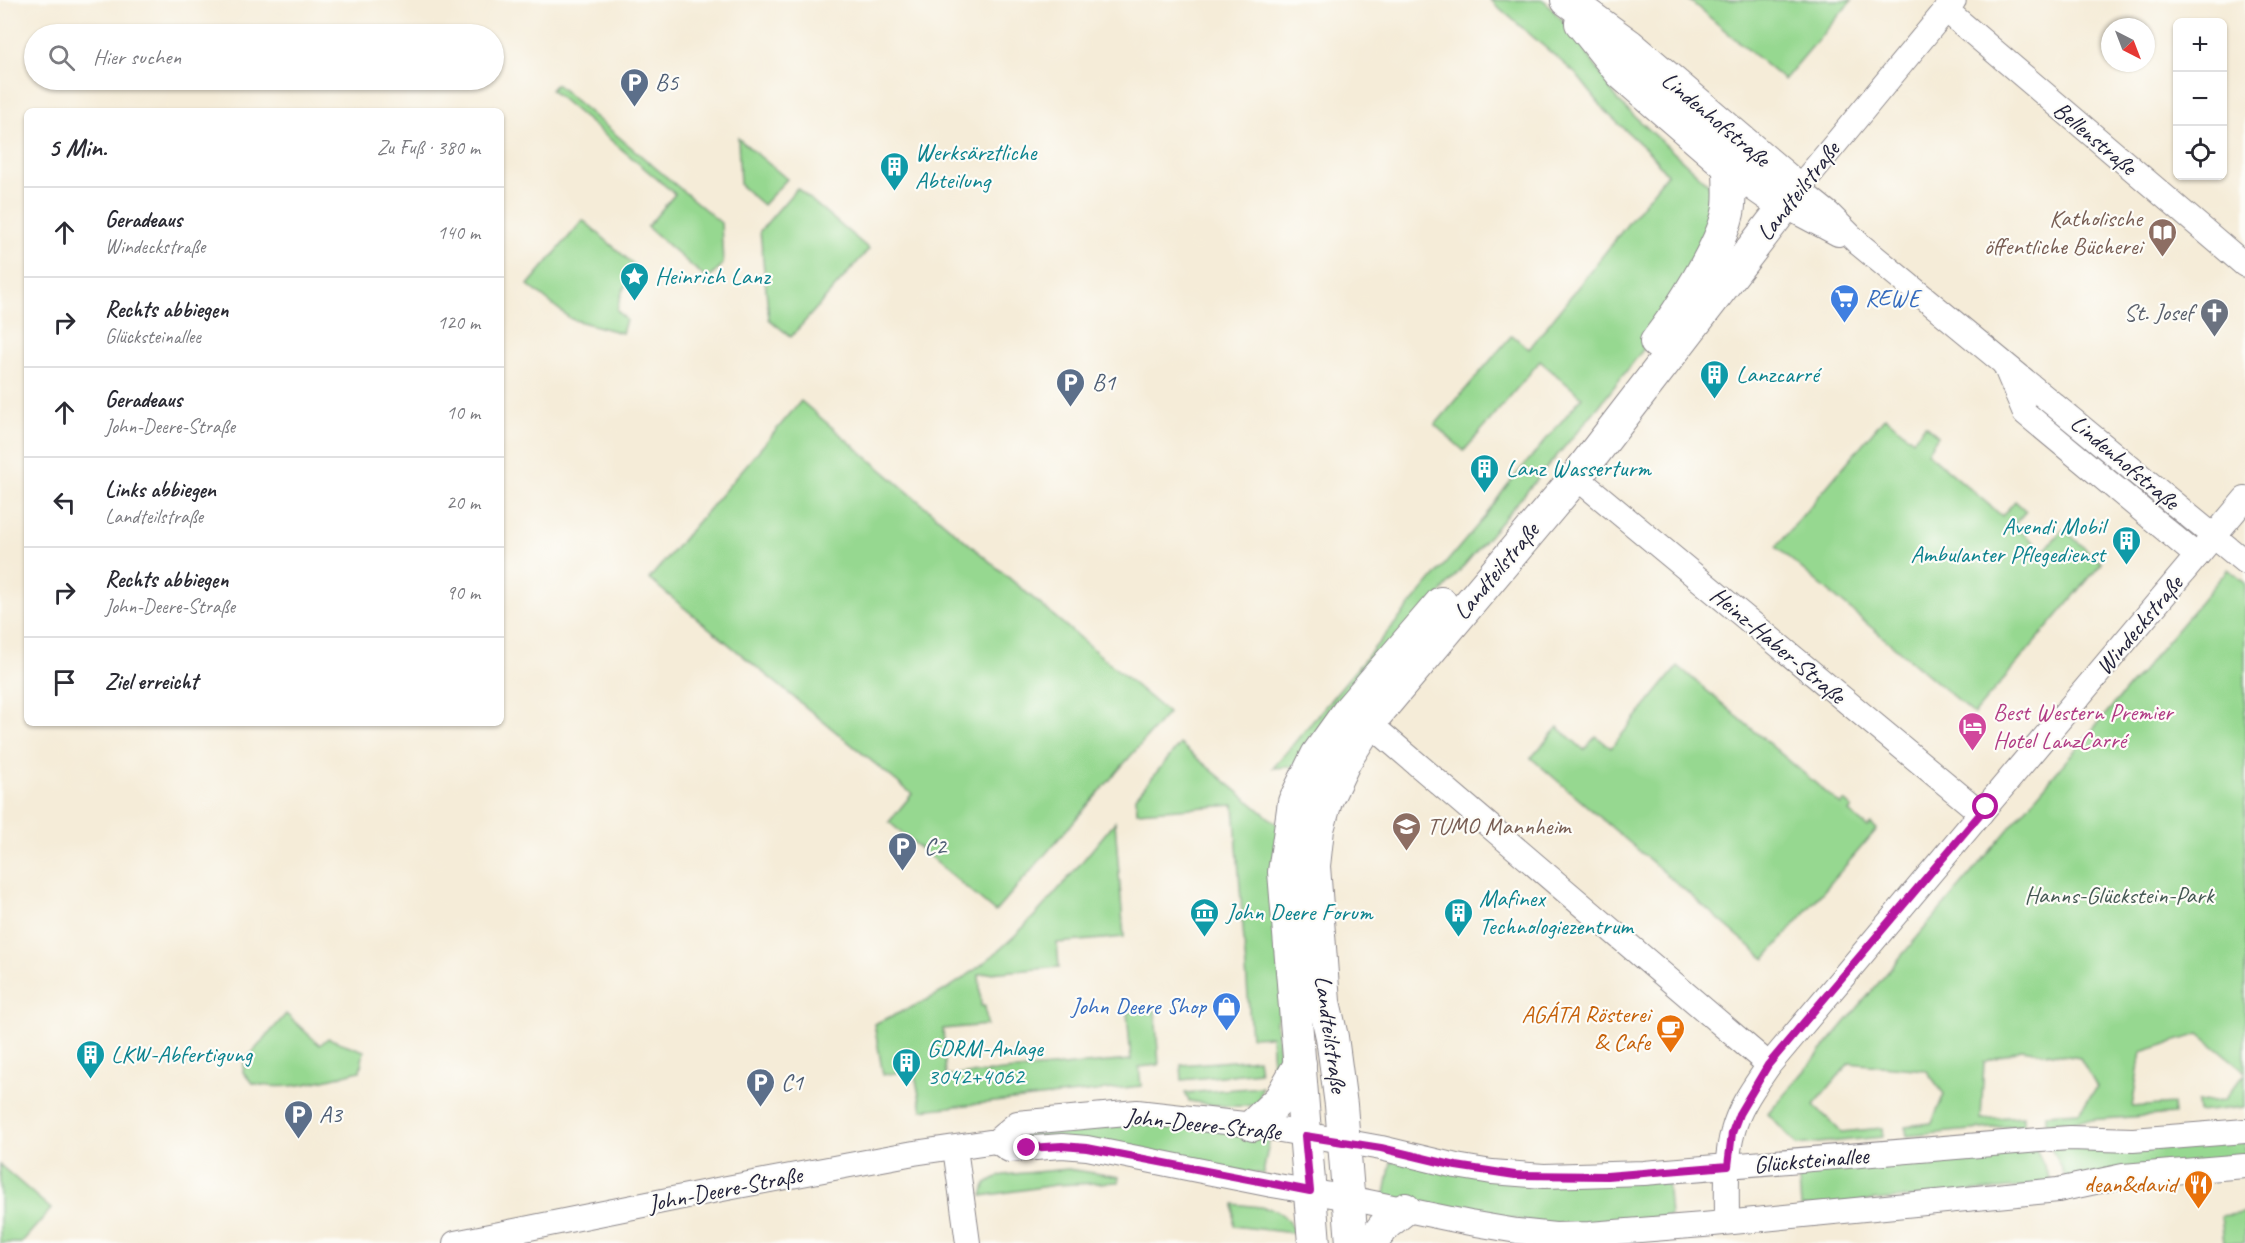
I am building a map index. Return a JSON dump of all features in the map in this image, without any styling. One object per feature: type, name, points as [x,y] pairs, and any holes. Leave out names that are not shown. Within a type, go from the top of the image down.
[{"type":"street","name":"Lindenhofstraße","points":[[1565,0],[1621,73],[1730,167],[1792,197]]},
{"type":"street","name":"Lindenhofstraße","points":[[1565,0],[1629,45],[1792,197],[1859,244],[2245,562]]},
{"type":"street","name":"Landteilstraße","points":[[1352,1243],[1350,1198],[1332,1037],[1324,1002],[1314,866],[1318,829],[1326,801],[1345,761],[1369,723],[1576,477],[1792,197],[1950,5]]},
{"type":"street","name":"Bellenstraße","points":[[1950,5],[2245,265]]},
{"type":"street","name":"Landteilstraße","points":[[1314,1243],[1284,872],[1294,802],[1317,755],[1350,710],[1620,391],[1668,326],[1723,232],[1729,211],[1730,167]]},
{"type":"street","name":"Lindenhofstraße","points":[[2003,363],[2025,413],[2197,556]]},
{"type":"street","name":"Heinz-Haber-Straße","points":[[1576,477],[1981,813]]},
{"type":"street","name":"Windeckstraße","points":[[1727,1221],[1728,1166],[1732,1133],[1739,1114],[1768,1065],[2245,499]]},
{"type":"street","points":[[1369,723],[1768,1065]]},
{"type":"street","points":[[1253,1125],[1280,1099],[1300,1064]]},
{"type":"street","name":"John-Deere-Straße","points":[[455,1243],[744,1185],[996,1141],[1017,1123],[1137,1112],[1253,1125],[1344,1142]]},
{"type":"street","name":"Glücksteinallee","points":[[1344,1142],[1381,1148],[1456,1166],[1515,1175],[1607,1176],[2050,1139],[2133,1140],[2245,1131]]},
{"type":"street","name":"John-Deere-Straße","points":[[996,1141],[1009,1150],[1062,1146],[1087,1148],[1350,1198]]},
{"type":"street","points":[[955,1148],[968,1243]]},
{"type":"street","points":[[1350,1198],[1494,1228],[1555,1235],[1590,1234],[2058,1190],[2123,1176],[2245,1166]]},
{"type":"street","points":[[1371,1243],[1386,1224],[1405,1209]]},
{"type":"green space","points":[[1490,0],[1543,0],[1546,2],[1576,36],[1618,101],[1709,185],[1713,207],[1704,244],[1669,309],[1642,351],[1599,406],[1313,744],[1300,766],[1273,768],[1483,519],[1506,487],[1582,397],[1540,361],[1464,451],[1435,425],[1512,335],[1529,349],[1667,174],[1649,152],[1607,113],[1576,74]]},
{"type":"green space","points":[[1689,0],[1852,0],[1784,80]]},
{"type":"green space","points":[[556,84],[721,223],[723,264],[708,280],[647,227],[675,194],[551,90]]},
{"type":"green space","points":[[738,138],[787,179],[763,205],[740,185]]},
{"type":"green space","points":[[797,188],[869,249],[791,337],[769,319],[760,231]]},
{"type":"green space","points":[[583,220],[641,271],[640,278],[626,285],[620,299],[617,310],[626,320],[622,333],[571,319],[528,285]]},
{"type":"green space","points":[[801,401],[1168,713],[995,912],[889,822],[912,794],[649,579]]},
{"type":"green space","points":[[1885,417],[1913,440],[1925,425],[1938,436],[1927,452],[2002,516],[2015,501],[2026,511],[2014,525],[2044,551],[2063,529],[2102,563],[1974,714],[1776,547]]},
{"type":"green space","name":"Hanns-Glückstein-Park","points":[[2228,569],[2245,583],[2245,1071],[2199,1034],[2141,1052],[2132,1107],[2173,1104],[2174,1114],[2046,1123],[2046,1114],[2079,1112],[2097,1087],[2080,1058],[2021,1049],[1984,1062],[1981,1119],[2023,1116],[2023,1125],[1907,1136],[1905,1126],[1932,1123],[1944,1094],[1926,1070],[1849,1063],[1814,1105],[1841,1132],[1882,1128],[1883,1137],[1797,1145],[1768,1114]]},
{"type":"green space","points":[[1678,666],[1841,805],[1844,801],[1852,808],[1849,812],[1867,827],[1871,824],[1877,829],[1765,959],[1531,758],[1558,727],[1584,750],[1596,736],[1611,748]]},
{"type":"green space","points":[[1180,744],[1279,826],[1282,1005],[1276,1022],[1280,1068],[1274,1082],[1271,1036],[1251,1037],[1234,805],[1137,812],[1136,797]]},
{"type":"green space","points":[[1115,822],[1124,937],[1057,943],[1059,967],[979,974],[981,1006],[985,1006],[987,1025],[943,1029],[946,1076],[1131,1060],[1127,1012],[1155,1009],[1159,1065],[1139,1067],[1141,1086],[922,1110],[914,1070],[883,1075],[874,1024],[940,993],[990,958],[1056,893]]},
{"type":"green space","points":[[286,1014],[320,1045],[328,1038],[364,1051],[360,1071],[293,1086],[265,1086],[252,1083],[243,1072],[244,1062]]},
{"type":"green space","points":[[1258,1059],[1260,1072],[1182,1080],[1181,1065]]},
{"type":"green space","points":[[2245,1073],[2245,1107],[2198,1112],[2197,1102],[2224,1100]]},
{"type":"green space","points":[[1262,1087],[1258,1101],[1246,1106],[1189,1101],[1185,1093]]},
{"type":"green space","points":[[1161,1122],[1270,1137],[1263,1174],[1011,1140],[1013,1136],[1032,1133]]},
{"type":"green space","points":[[2245,1138],[2245,1159],[2068,1183],[2050,1146]]},
{"type":"green space","points":[[2035,1147],[2053,1184],[1801,1207],[1798,1168]]},
{"type":"green space","points":[[1391,1162],[1667,1178],[1670,1216],[1574,1228],[1384,1199]]},
{"type":"green space","points":[[0,1165],[51,1209],[21,1243],[0,1243]]},
{"type":"green space","points":[[1068,1169],[1119,1177],[1119,1182],[1055,1185],[982,1196],[985,1185],[1003,1175]]},
{"type":"green space","points":[[1234,1204],[1262,1207],[1278,1212],[1290,1223],[1294,1233],[1234,1226]]},
{"type":"green space","points":[[2245,1213],[2245,1243],[2224,1243],[2221,1216]]},
{"type":"place","name":"B5","points":[[634,108]]},
{"type":"place","name":"Werksärztliche Abteilung","points":[[894,192]]},
{"type":"place","name":"Katholische öffentliche Bücherei","points":[[2163,258]]},
{"type":"place","name":"Heinrich Lanz","points":[[634,302]]},
{"type":"place","name":"REWE","points":[[1844,324]]},
{"type":"place","name":"St. Josef","points":[[2214,338]]},
{"type":"place","name":"Lanzcarré","points":[[1715,400]]},
{"type":"place","name":"B1","points":[[1071,408]]},
{"type":"place","name":"Lanz Wasserturm","points":[[1485,494]]},
{"type":"place","name":"Avendi Mobil Ambulanter Pflegedienst","points":[[2126,566]]},
{"type":"place","name":"Best Western Premier Hotel LanzCarré","points":[[1972,752]]},
{"type":"place","name":"TUMO Mannheim","points":[[1406,852]]},
{"type":"place","name":"C2","points":[[903,872]]},
{"type":"place","name":"John Deere Forum","points":[[1205,938]]},
{"type":"place","name":"Mafinex Technologiezentrum","points":[[1458,938]]},
{"type":"place","name":"John Deere Shop","points":[[1227,1032]]},
{"type":"place","name":"AGÁTA Rösterei & Cafe","points":[[1671,1054]]},
{"type":"place","name":"LKW-Abfertigung","points":[[90,1080]]},
{"type":"place","name":"GDRM-Anlage 3042+4062","points":[[906,1088]]},
{"type":"place","name":"C1","points":[[760,1108]]},
{"type":"place","name":"A3","points":[[298,1140]]},
{"type":"place","name":"dean&david","points":[[2198,1210]]},
{"type":"route","points":[[1027,1148],[1062,1146],[1087,1148],[1310,1191],[1305,1136],[1381,1148],[1492,1173],[1515,1175],[1607,1176],[1728,1166],[1732,1133],[1739,1114],[1768,1065],[1986,807]]}]
